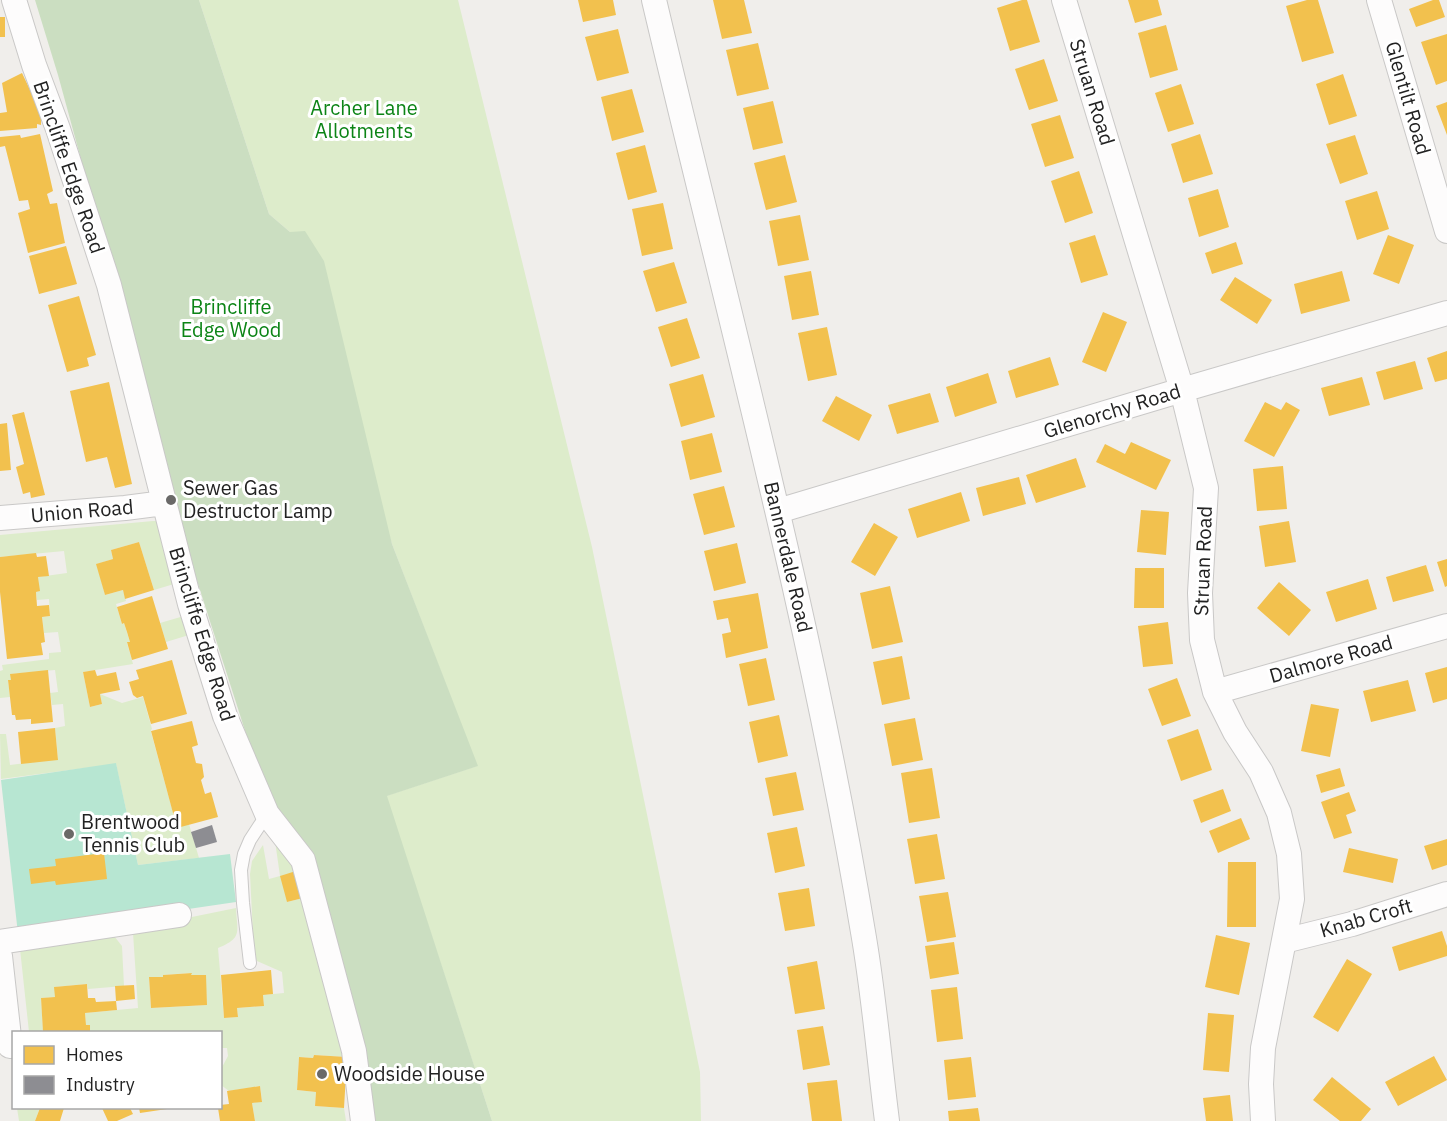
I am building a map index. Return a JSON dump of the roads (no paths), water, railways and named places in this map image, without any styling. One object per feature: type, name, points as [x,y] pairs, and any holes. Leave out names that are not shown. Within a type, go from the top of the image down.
[{"type":"street","name":"Brincliffe Edge Road","points":[[14,0],[109,285],[190,604],[225,716],[267,814],[303,860],[354,1052],[363,1121]]},
{"type":"street","name":"Bannerdale Road","points":[[654,0],[778,511],[843,815],[864,935],[887,1121]]},
{"type":"street","name":"Struan Road","points":[[1064,0],[1182,390],[1206,488],[1200,592],[1202,640],[1215,692],[1235,732],[1260,772],[1279,813],[1289,854],[1292,899],[1263,1048],[1261,1084],[1263,1121]]},
{"type":"street","name":"Glentilt Road","points":[[1379,0],[1447,231]]},
{"type":"street","name":"Glenorchy Road","points":[[778,511],[1447,313]]},
{"type":"street","name":"Union Road","points":[[0,518],[164,503]]},
{"type":"street","name":"Dalmore Road","points":[[1215,692],[1447,626]]},
{"type":"street","name":"Knab Croft","points":[[1284,941],[1352,924],[1447,894]]},
{"type":"street","points":[[0,942],[179,915]]},
{"type":"street","points":[[0,956],[10,1046]]},
{"type":"lane","points":[[250,963],[241,870],[250,840],[267,814]]},
{"type":"place","name":"Sewer Gas Destructor Lamp","points":[[171,500]]},
{"type":"place","name":"Brentwood Tennis Club","points":[[69,834]]},
{"type":"place","name":"Woodside House","points":[[322,1074]]},
{"type":"park label","name":"Archer Lane Allotments","points":[[364,120]]},
{"type":"park label","name":"Brincliffe Edge Wood","points":[[231,318]]}]
